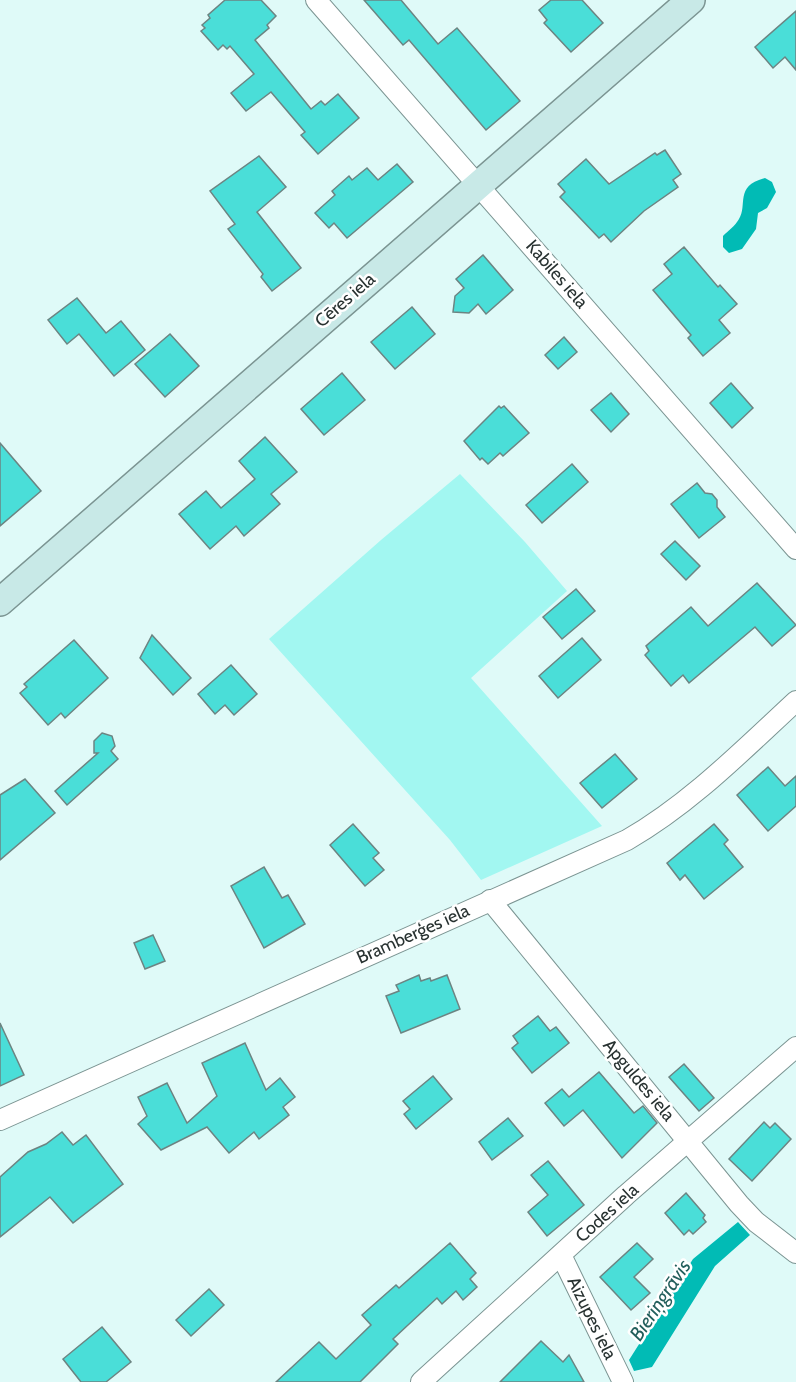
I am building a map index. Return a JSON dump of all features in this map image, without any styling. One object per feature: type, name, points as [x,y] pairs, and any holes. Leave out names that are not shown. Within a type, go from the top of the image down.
[{"type":"main road","name":"Cēres iela","points":[[0,602],[691,0]]},
{"type":"street","name":"Kabiles iela","points":[[316,0],[796,549]]},
{"type":"street","name":"Bramberģes iela","points":[[0,1120],[627,840],[650,827],[715,775],[796,701]]},
{"type":"street","name":"Apguldes iela","points":[[490,900],[689,1140],[739,1204],[756,1222],[796,1253]]},
{"type":"street","name":"Codes iela","points":[[421,1382],[689,1140],[796,1047]]},
{"type":"street","name":"Aizupes iela","points":[[561,1255],[623,1382]]},
{"type":"shaded area","points":[[765,178],[772,182],[776,192],[767,208],[758,213],[756,229],[742,249],[729,253],[723,247],[723,236],[739,219],[744,196],[749,186]]},
{"type":"shaded area","points":[[460,474],[525,542],[567,591],[471,678],[602,826],[481,880],[450,840],[269,639]]},
{"type":"shaded area","points":[[738,1222],[750,1235],[715,1266],[652,1367],[634,1371],[629,1360],[693,1259]]},
{"type":"building","points":[[225,0],[261,0],[276,16],[267,25],[269,28],[255,40],[311,109],[321,101],[325,105],[338,94],[359,118],[318,154],[301,135],[305,132],[271,92],[246,111],[231,93],[254,74],[230,46],[227,49],[223,45],[218,50],[201,31],[205,28],[202,25],[210,18],[208,15]]},
{"type":"building","points":[[364,0],[401,0],[438,44],[457,28],[520,101],[486,130],[409,40],[403,45]]},
{"type":"building","points":[[551,0],[582,0],[603,23],[571,52],[544,23],[547,20],[539,10]]},
{"type":"building","points":[[796,11],[796,70],[785,57],[773,68],[755,47]]},
{"type":"building","points":[[665,150],[681,174],[673,180],[678,187],[644,211],[611,242],[604,234],[599,238],[560,197],[565,192],[558,184],[586,159],[609,184],[655,153],[657,155]]},
{"type":"building","points":[[259,156],[286,187],[257,212],[301,268],[272,291],[261,277],[263,274],[228,229],[235,224],[210,191]]},
{"type":"building","points":[[397,164],[413,182],[347,238],[334,223],[329,228],[315,213],[335,195],[332,191],[349,176],[352,180],[367,168],[378,180]]},
{"type":"building","points":[[684,247],[718,287],[720,285],[737,304],[719,320],[730,333],[703,356],[688,338],[691,335],[653,290],[672,274],[664,264]]},
{"type":"building","points":[[483,255],[513,290],[486,314],[478,304],[469,313],[453,312],[455,296],[464,288],[456,279]]},
{"type":"building","points":[[77,298],[106,333],[121,321],[145,350],[114,376],[79,334],[67,344],[48,320]]},
{"type":"building","points":[[412,307],[435,334],[395,369],[371,342]]},
{"type":"building","points":[[170,334],[199,366],[165,397],[135,364]]},
{"type":"building","points":[[564,337],[577,352],[558,369],[545,355]]},
{"type":"building","points":[[342,373],[365,400],[324,435],[301,409]]},
{"type":"building","points":[[731,383],[753,408],[732,428],[710,403]]},
{"type":"building","points":[[611,393],[629,414],[611,432],[591,410]]},
{"type":"building","points":[[499,406],[501,408],[504,406],[529,433],[503,456],[500,453],[488,464],[482,458],[480,460],[464,441]]},
{"type":"building","points":[[265,437],[297,472],[271,494],[280,504],[244,536],[236,526],[210,549],[179,514],[206,491],[221,508],[255,479],[239,461]]},
{"type":"building","points":[[0,443],[41,491],[0,526]]},
{"type":"building","points":[[572,464],[588,482],[542,523],[526,505]]},
{"type":"building","points":[[697,483],[705,493],[712,494],[717,500],[717,507],[725,517],[699,538],[671,504]]},
{"type":"building","points":[[675,541],[700,566],[686,580],[661,554]]},
{"type":"building","points":[[757,583],[796,625],[772,646],[755,627],[689,683],[683,675],[671,686],[645,655],[649,651],[646,646],[691,607],[708,626]]},
{"type":"building","points":[[576,589],[595,611],[562,639],[543,617]]},
{"type":"building","points":[[152,635],[191,678],[173,695],[140,658]]},
{"type":"building","points":[[582,638],[601,660],[558,698],[539,676]]},
{"type":"building","points":[[74,640],[108,678],[65,718],[61,713],[48,725],[20,693],[27,687],[24,684]]},
{"type":"building","points":[[231,665],[257,694],[234,715],[225,705],[215,714],[198,694]]},
{"type":"building","points":[[102,733],[112,736],[115,746],[111,751],[118,759],[67,805],[55,791],[98,753],[94,753],[94,741]]},
{"type":"building","points":[[615,754],[637,779],[602,808],[580,783]]},
{"type":"building","points":[[768,767],[785,786],[796,776],[796,806],[768,831],[737,795]]},
{"type":"building","points":[[25,779],[55,813],[0,860],[0,795]]},
{"type":"building","points":[[353,824],[379,853],[373,858],[384,870],[365,886],[330,845]]},
{"type":"building","points":[[714,824],[728,840],[724,844],[743,867],[704,899],[685,875],[680,880],[667,863]]},
{"type":"building","points":[[264,867],[282,898],[288,895],[305,924],[264,948],[231,886]]},
{"type":"building","points":[[153,935],[165,961],[145,969],[134,943]]},
{"type":"building","points":[[419,975],[421,981],[430,978],[431,981],[447,975],[460,1009],[401,1033],[386,996],[399,991],[396,985]]},
{"type":"building","points":[[538,1016],[550,1031],[556,1027],[569,1043],[532,1073],[512,1048],[518,1043],[513,1036]]},
{"type":"building","points":[[0,1023],[24,1075],[0,1086]]},
{"type":"building","points":[[245,1043],[266,1090],[280,1078],[295,1097],[283,1107],[289,1115],[259,1139],[254,1132],[229,1153],[207,1127],[161,1150],[138,1124],[147,1116],[138,1097],[167,1083],[187,1123],[217,1096],[202,1063]]},
{"type":"building","points":[[684,1064],[714,1098],[699,1111],[669,1077]]},
{"type":"building","points":[[599,1072],[634,1113],[643,1106],[657,1123],[622,1158],[583,1110],[564,1126],[545,1103],[562,1089],[569,1097]]},
{"type":"building","points":[[433,1076],[452,1099],[416,1129],[404,1114],[410,1109],[403,1101]]},
{"type":"building","points":[[508,1118],[523,1136],[492,1160],[479,1142]]},
{"type":"building","points":[[764,1122],[770,1128],[775,1123],[791,1139],[752,1181],[729,1159]]},
{"type":"building","points":[[62,1132],[73,1145],[86,1135],[123,1184],[73,1223],[50,1197],[0,1237],[0,1177],[28,1152],[46,1144]]},
{"type":"building","points":[[548,1161],[584,1205],[547,1236],[528,1212],[548,1195],[531,1175]]},
{"type":"building","points":[[686,1193],[705,1215],[703,1218],[706,1222],[693,1234],[689,1230],[684,1235],[665,1213]]},
{"type":"building","points":[[450,1243],[476,1273],[470,1279],[477,1287],[463,1300],[456,1291],[442,1304],[437,1298],[393,1339],[398,1344],[360,1382],[276,1382],[319,1342],[336,1359],[371,1325],[362,1315],[396,1285],[399,1288]]},
{"type":"building","points":[[637,1243],[653,1259],[634,1277],[650,1293],[631,1310],[600,1277]]},
{"type":"building","points":[[209,1289],[224,1305],[191,1336],[176,1320]]},
{"type":"building","points":[[102,1327],[131,1362],[106,1382],[81,1382],[63,1359]]},
{"type":"building","points":[[541,1341],[563,1362],[569,1355],[584,1382],[500,1382]]},
{"type":"water label","name":"Bieriņgrāvis","points":[[660,1300]]}]
